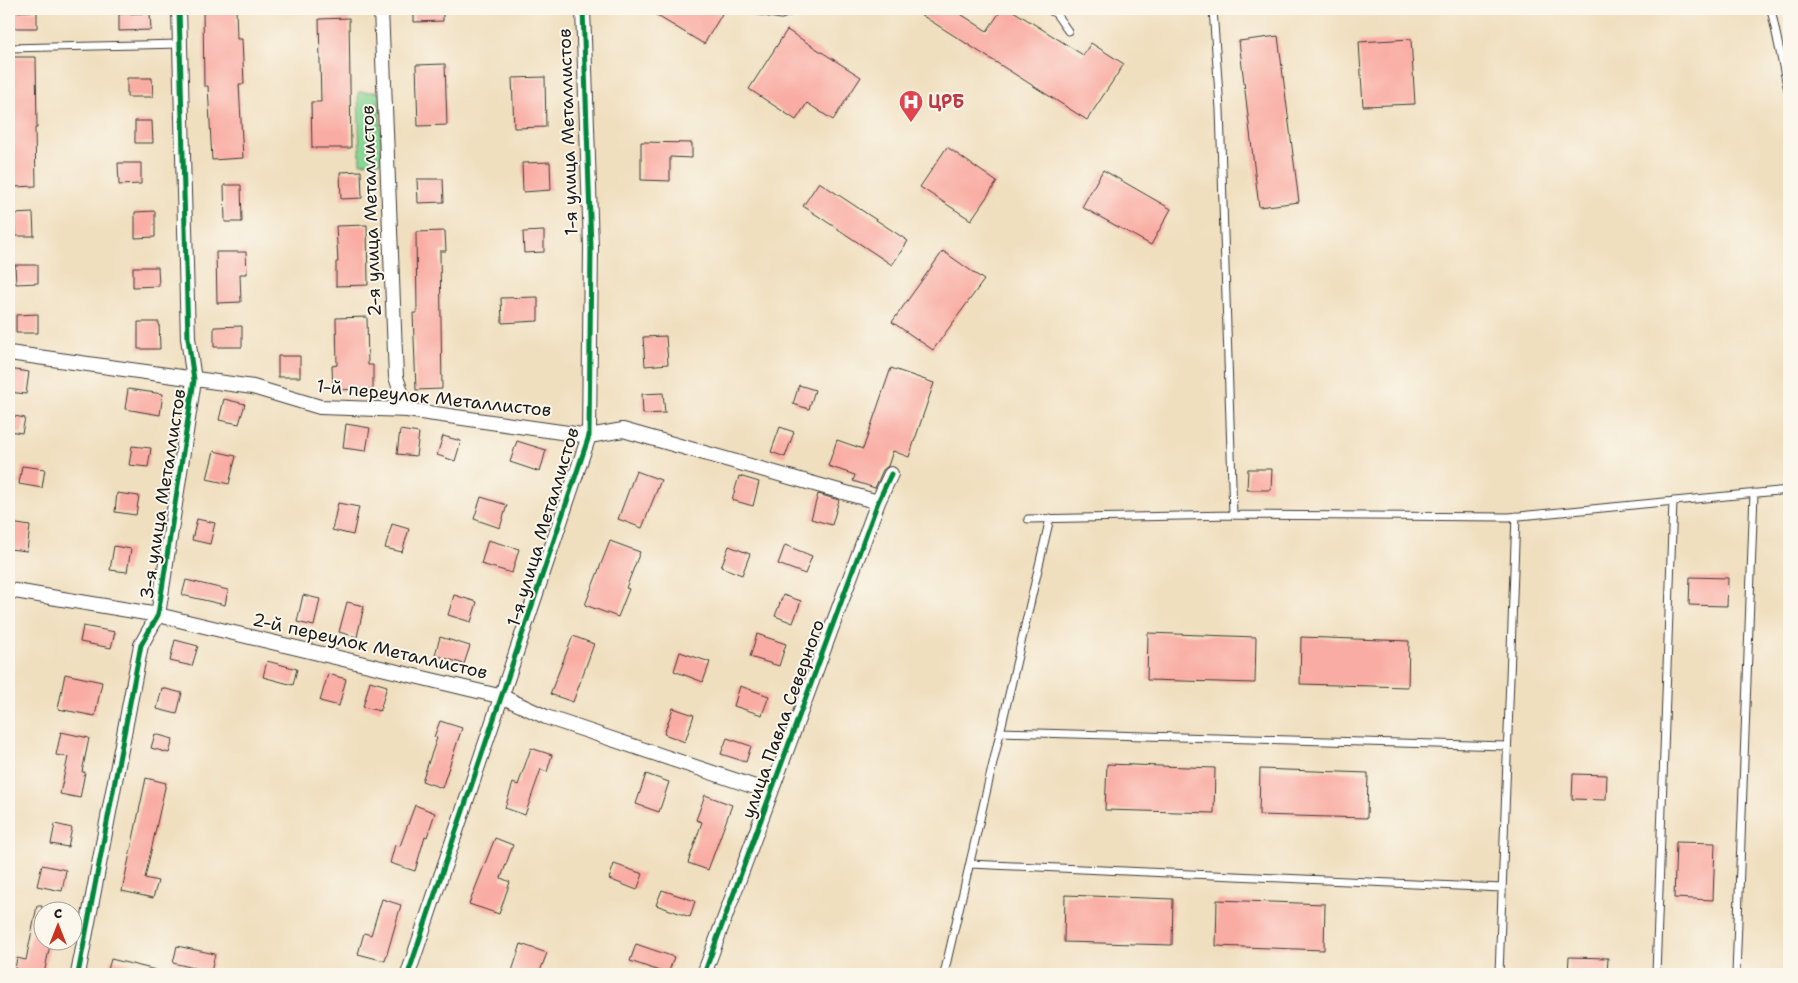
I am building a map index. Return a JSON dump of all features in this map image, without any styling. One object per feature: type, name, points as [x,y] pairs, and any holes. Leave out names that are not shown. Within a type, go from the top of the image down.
[{"type":"street","name":"3-я улица Металлистов","points":[[78,974],[141,645],[158,615],[194,380],[188,338],[179,9]]},
{"type":"street","name":"2-я улица Металлистов","points":[[381,9],[396,377],[407,410]]},
{"type":"street","name":"1-я улица Металлистов","points":[[408,974],[503,697],[589,436],[591,247],[583,9]]},
{"type":"street","name":"1-й переулок Металлистов","points":[[9,353],[253,387],[320,407],[407,410],[589,436],[622,430],[878,502]]},
{"type":"street","name":"улица Павла Северного","points":[[704,974],[878,502],[891,474]]},
{"type":"street","name":"2-й переулок Металлистов","points":[[9,590],[158,615],[503,697],[546,717],[770,792]]},
{"type":"lane","points":[[748,9],[780,15],[797,9]]},
{"type":"lane","points":[[1048,9],[1056,14],[1068,31]]},
{"type":"lane","points":[[1214,9],[1220,110],[1233,516]]},
{"type":"lane","points":[[1771,9],[1789,95]]},
{"type":"lane","points":[[9,48],[181,44]]},
{"type":"lane","points":[[1028,519],[1233,516],[1516,516],[1789,490]]},
{"type":"lane","points":[[1736,974],[1754,493]]},
{"type":"lane","points":[[1656,974],[1673,501]]},
{"type":"lane","points":[[1499,974],[1516,516]]},
{"type":"lane","points":[[944,974],[1050,518]]},
{"type":"lane","points":[[1000,732],[1507,746]]},
{"type":"lane","points":[[970,864],[1502,888]]},
{"type":"green space","points":[[358,92],[379,92],[382,162],[360,163]]},
{"type":"building","points":[[203,9],[236,9],[237,39],[242,39],[244,84],[239,84],[243,158],[212,160],[208,86],[204,86]]},
{"type":"building","points":[[414,9],[443,9],[443,21],[414,22]]},
{"type":"building","points":[[646,9],[714,9],[722,14],[704,44]]},
{"type":"building","points":[[912,9],[953,9],[987,31],[1002,9],[1010,9],[1083,55],[1091,43],[1124,64],[1087,120]]},
{"type":"building","points":[[37,11],[37,28],[9,28],[9,12]]},
{"type":"building","points":[[150,13],[151,30],[119,31],[119,14]]},
{"type":"building","points":[[349,18],[351,148],[312,148],[311,102],[321,102],[319,19]]},
{"type":"building","points":[[787,30],[861,77],[833,120],[807,103],[796,120],[749,89]]},
{"type":"building","points":[[1278,36],[1299,202],[1259,207],[1239,41]]},
{"type":"building","points":[[1411,39],[1415,104],[1363,106],[1359,42]]},
{"type":"building","points":[[10,57],[36,57],[36,186],[14,187]]},
{"type":"building","points":[[445,64],[447,125],[418,126],[416,65]]},
{"type":"building","points":[[545,77],[546,127],[514,128],[512,78]]},
{"type":"building","points":[[127,78],[152,78],[153,97],[127,97]]},
{"type":"building","points":[[135,121],[152,121],[153,143],[135,143]]},
{"type":"building","points":[[641,142],[692,143],[692,158],[670,157],[670,181],[641,180]]},
{"type":"building","points":[[947,147],[997,182],[971,220],[920,187]]},
{"type":"building","points":[[550,162],[551,190],[523,192],[522,163]]},
{"type":"building","points":[[118,163],[141,163],[141,184],[119,185]]},
{"type":"building","points":[[1103,170],[1171,209],[1151,245],[1082,207]]},
{"type":"building","points":[[361,171],[362,198],[341,199],[340,172]]},
{"type":"building","points":[[417,179],[443,179],[444,202],[418,203]]},
{"type":"building","points":[[819,182],[908,241],[892,265],[803,206]]},
{"type":"building","points":[[224,185],[241,185],[242,222],[225,222]]},
{"type":"building","points":[[155,211],[155,237],[135,238],[135,212]]},
{"type":"building","points":[[33,213],[34,236],[15,236],[14,214]]},
{"type":"building","points":[[367,225],[368,285],[336,286],[336,262],[338,262],[336,226]]},
{"type":"building","points":[[445,231],[446,251],[440,251],[442,389],[416,390],[413,313],[417,313],[416,232]]},
{"type":"building","points":[[544,231],[544,252],[524,253],[523,232]]},
{"type":"building","points":[[943,251],[984,280],[933,350],[892,322]]},
{"type":"building","points":[[216,252],[246,252],[247,274],[240,274],[241,302],[217,303]]},
{"type":"building","points":[[15,265],[38,265],[38,283],[16,284]]},
{"type":"building","points":[[133,267],[158,267],[159,286],[133,287]]},
{"type":"building","points":[[538,297],[538,321],[502,323],[501,298]]},
{"type":"building","points":[[38,314],[38,333],[16,333],[16,315]]},
{"type":"building","points":[[367,317],[368,365],[373,365],[373,389],[333,390],[332,366],[337,365],[336,318]]},
{"type":"building","points":[[138,322],[159,322],[160,349],[138,349]]},
{"type":"building","points":[[242,326],[242,347],[214,347],[214,327]]},
{"type":"building","points":[[666,336],[668,364],[645,366],[643,337]]},
{"type":"building","points":[[278,356],[300,356],[300,377],[278,377]]},
{"type":"building","points":[[891,368],[934,383],[909,457],[893,451],[888,466],[883,470],[875,488],[853,481],[855,475],[828,466],[837,440],[863,449]]},
{"type":"building","points":[[9,369],[29,372],[26,394],[9,392]]},
{"type":"building","points":[[799,385],[815,390],[809,409],[793,404]]},
{"type":"building","points":[[128,389],[163,394],[160,415],[125,409]]},
{"type":"building","points":[[663,393],[665,413],[643,414],[642,394]]},
{"type":"building","points":[[224,399],[245,404],[239,424],[219,420]]},
{"type":"building","points":[[9,415],[25,418],[22,433],[9,431]]},
{"type":"building","points":[[346,424],[370,428],[366,451],[343,448]]},
{"type":"building","points":[[780,427],[794,432],[785,457],[771,452]]},
{"type":"building","points":[[400,430],[419,433],[416,456],[397,454]]},
{"type":"building","points":[[443,436],[461,441],[455,461],[437,455]]},
{"type":"building","points":[[517,441],[546,450],[540,472],[510,462]]},
{"type":"building","points":[[132,446],[151,448],[148,467],[129,465]]},
{"type":"building","points":[[214,451],[236,456],[229,484],[207,479]]},
{"type":"building","points":[[22,466],[45,469],[42,488],[19,484]]},
{"type":"building","points":[[1248,469],[1272,469],[1271,490],[1247,490]]},
{"type":"building","points":[[636,471],[661,480],[642,528],[618,519]]},
{"type":"building","points":[[739,476],[759,482],[753,506],[732,500]]},
{"type":"building","points":[[117,493],[139,496],[136,515],[115,512]]},
{"type":"building","points":[[818,494],[839,500],[832,525],[811,519]]},
{"type":"building","points":[[481,497],[507,505],[500,528],[474,519]]},
{"type":"building","points":[[338,503],[359,507],[353,535],[332,530]]},
{"type":"building","points":[[197,519],[215,523],[210,544],[192,540]]},
{"type":"building","points":[[11,523],[30,526],[27,551],[9,549]]},
{"type":"building","points":[[392,524],[409,529],[402,552],[385,548]]},
{"type":"building","points":[[488,540],[519,549],[512,573],[481,564]]},
{"type":"building","points":[[610,541],[640,552],[626,588],[629,589],[618,617],[585,605]]},
{"type":"building","points":[[785,545],[812,556],[805,574],[778,564]]},
{"type":"building","points":[[114,546],[131,549],[127,572],[110,570]]},
{"type":"building","points":[[729,546],[750,554],[742,575],[721,567]]},
{"type":"building","points":[[1690,577],[1728,578],[1727,606],[1689,605]]},
{"type":"building","points":[[186,580],[228,590],[225,605],[182,595]]},
{"type":"building","points":[[303,595],[320,599],[314,626],[297,622]]},
{"type":"building","points":[[454,595],[477,602],[471,622],[448,615]]},
{"type":"building","points":[[783,595],[801,601],[793,623],[775,616]]},
{"type":"building","points":[[347,602],[364,606],[357,637],[339,632]]},
{"type":"building","points":[[83,626],[115,632],[111,648],[80,642]]},
{"type":"building","points":[[1148,633],[1256,637],[1255,683],[1147,680]]},
{"type":"building","points":[[757,634],[786,644],[779,666],[750,657]]},
{"type":"building","points":[[573,636],[594,644],[573,702],[550,694]]},
{"type":"building","points":[[440,637],[470,646],[464,664],[435,655]]},
{"type":"building","points":[[1301,637],[1409,641],[1408,687],[1300,684]]},
{"type":"building","points":[[175,640],[198,646],[192,666],[170,661]]},
{"type":"building","points":[[680,652],[710,662],[703,682],[674,671]]},
{"type":"building","points":[[267,661],[297,669],[293,685],[263,677]]},
{"type":"building","points":[[65,674],[102,682],[95,716],[58,709]]},
{"type":"building","points":[[328,674],[346,679],[339,706],[320,701]]},
{"type":"building","points":[[370,681],[387,686],[380,711],[363,707]]},
{"type":"building","points":[[740,686],[769,696],[762,715],[734,706]]},
{"type":"building","points":[[162,688],[182,693],[177,714],[157,709]]},
{"type":"building","points":[[673,708],[694,715],[685,742],[664,734]]},
{"type":"building","points":[[440,721],[462,728],[442,788],[422,781],[437,738],[434,737]]},
{"type":"building","points":[[61,732],[89,738],[82,772],[85,772],[80,798],[60,794],[68,757],[56,755]]},
{"type":"building","points":[[155,734],[173,739],[169,753],[151,748]]},
{"type":"building","points":[[727,738],[751,746],[746,762],[721,754]]},
{"type":"building","points":[[531,748],[552,755],[547,772],[541,769],[525,815],[505,808],[513,783],[518,785]]},
{"type":"building","points":[[1107,764],[1215,768],[1214,813],[1105,810]]},
{"type":"building","points":[[1260,769],[1368,773],[1367,818],[1259,815]]},
{"type":"building","points":[[646,774],[669,782],[659,812],[636,804]]},
{"type":"building","points":[[1573,774],[1607,775],[1606,800],[1572,799]]},
{"type":"building","points":[[146,778],[166,783],[145,878],[158,881],[153,898],[122,891]]},
{"type":"building","points":[[705,795],[732,805],[708,870],[688,863],[702,822],[696,820]]},
{"type":"building","points":[[415,805],[435,813],[427,837],[425,836],[415,871],[390,863],[395,845],[400,846]]},
{"type":"building","points":[[55,824],[72,828],[68,847],[51,844]]},
{"type":"building","points":[[495,838],[513,845],[501,878],[510,882],[499,914],[469,904]]},
{"type":"building","points":[[1676,842],[1715,843],[1713,900],[1674,898]]},
{"type":"building","points":[[614,864],[643,874],[637,890],[609,879]]},
{"type":"building","points":[[42,865],[66,870],[62,891],[37,886]]},
{"type":"building","points":[[662,890],[695,901],[690,917],[656,905]]},
{"type":"building","points":[[1065,895],[1173,899],[1172,945],[1064,942]]},
{"type":"building","points":[[382,899],[401,905],[385,961],[358,954],[364,933],[371,935]]},
{"type":"building","points":[[1217,900],[1325,904],[1324,950],[1216,946]]},
{"type":"building","points":[[32,931],[32,950],[49,950],[44,974],[14,974],[17,958],[26,960]]},
{"type":"building","points":[[521,944],[547,953],[539,974],[511,974]]},
{"type":"building","points":[[636,944],[674,957],[668,974],[630,961]]},
{"type":"building","points":[[177,946],[215,954],[211,972],[173,963]]},
{"type":"building","points":[[1569,957],[1608,958],[1607,974],[1568,974]]},
{"type":"building","points":[[111,959],[156,970],[156,974],[107,974]]},
{"type":"cycle path","points":[[78,974],[141,645],[158,615],[194,380],[188,338],[179,9]]},
{"type":"cycle path","points":[[408,974],[589,436],[591,247],[583,9]]},
{"type":"cycle path","points":[[704,974],[878,502],[891,474]]},
{"type":"place","name":"ЦРБ","points":[[911,123]]}]
